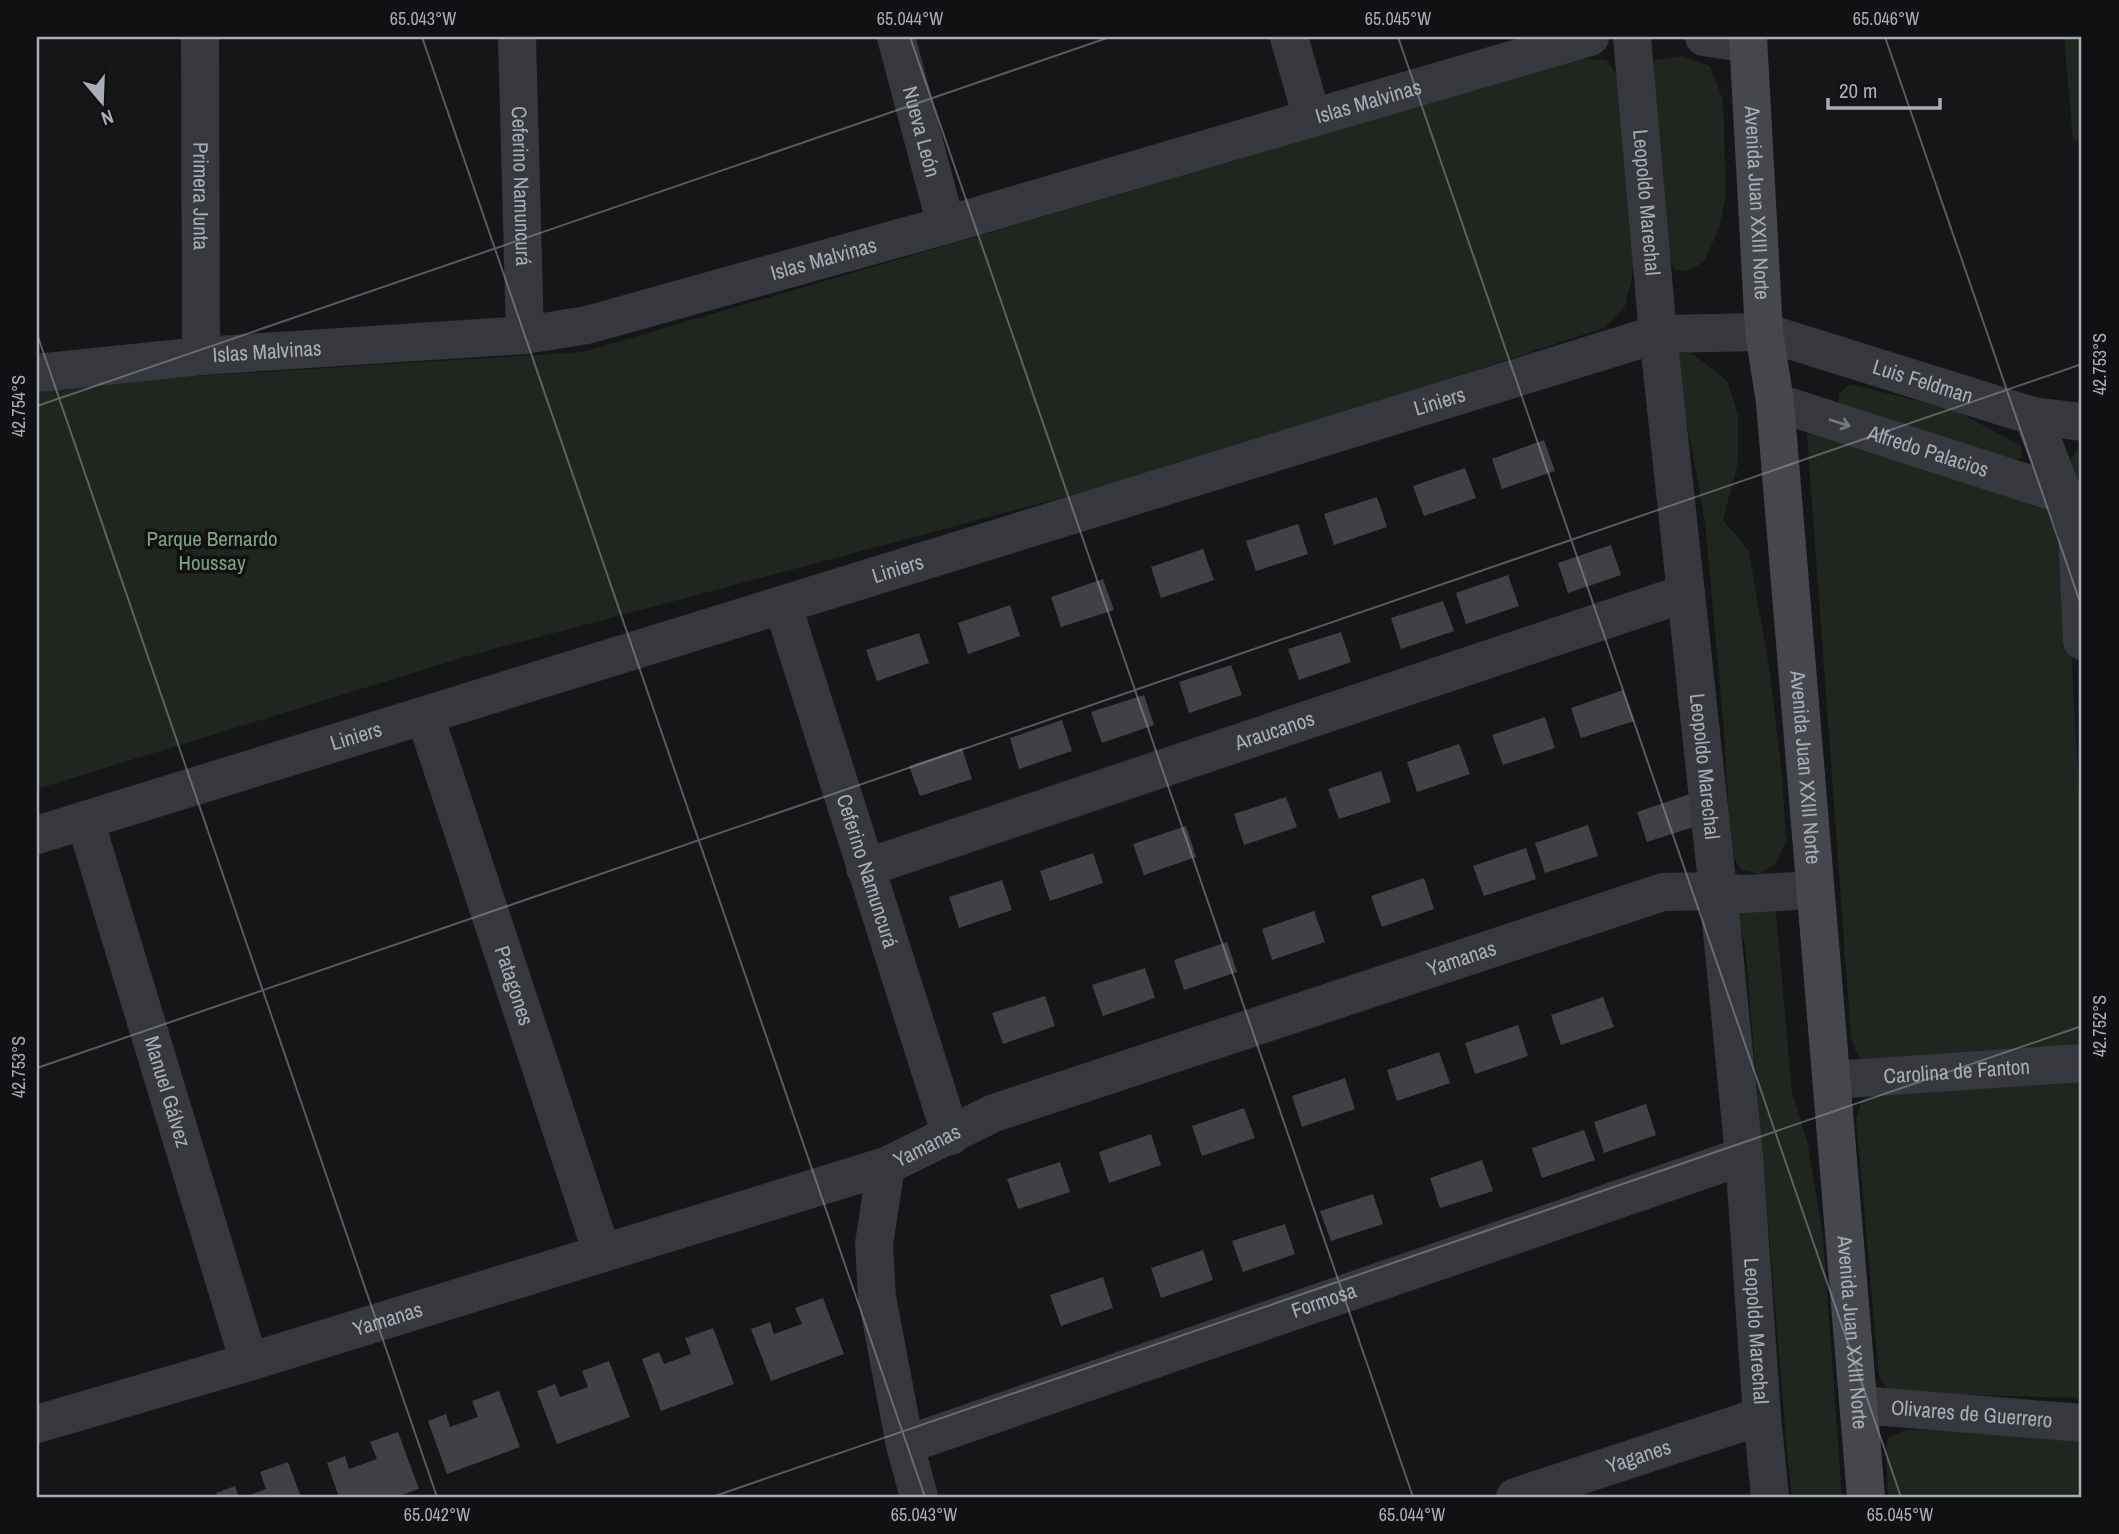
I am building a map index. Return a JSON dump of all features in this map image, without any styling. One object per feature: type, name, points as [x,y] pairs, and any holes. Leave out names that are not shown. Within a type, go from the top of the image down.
[{"type":"street","name":"Primera Junta","points":[[200,37],[201,355]]},
{"type":"street","name":"Ceferino Namuncurá","points":[[517,37],[525,335]]},
{"type":"street","name":"Nueva León","points":[[896,37],[946,225]]},
{"type":"street","points":[[1289,37],[1311,118]]},
{"type":"street","name":"Islas Malvinas","points":[[37,373],[201,355],[525,335],[587,325],[946,225],[1590,37]]},
{"type":"street","name":"Leopoldo Marechal","points":[[1632,37],[1658,334],[1744,1156],[1770,1497]]},
{"type":"street","points":[[1704,37],[1748,40]]},
{"type":"street","name":"Avenida Juan XXIII Norte","points":[[1748,40],[1764,332],[1775,402],[1866,1497]]},
{"type":"street","name":"Liniers","points":[[37,835],[1658,334],[1764,332]]},
{"type":"street","name":"Luis Feldman","points":[[1764,332],[2033,416],[2082,422]]},
{"type":"street","name":"Alfredo Palacios","points":[[1775,402],[2073,497]]},
{"type":"street","points":[[2033,416],[2073,497],[2082,641]]},
{"type":"street","name":"Araucanos","points":[[865,868],[1686,593]]},
{"type":"street","name":"Ceferino Namuncurá","points":[[783,606],[951,1136]]},
{"type":"street","name":"Patagones","points":[[425,716],[602,1253]]},
{"type":"street","name":"Manuel Gálvez","points":[[85,820],[249,1362]]},
{"type":"street","name":"Yamanas","points":[[37,1424],[249,1362],[886,1166],[994,1113],[1663,892],[1718,891],[1742,894],[1815,890]]},
{"type":"street","name":"Carolina de Fanton","points":[[1833,1080],[2082,1063]]},
{"type":"street","name":"Formosa","points":[[905,1445],[1744,1156]]},
{"type":"street","points":[[886,1166],[874,1244],[877,1297],[905,1445],[919,1497]]},
{"type":"street","name":"Olivares de Guerrero","points":[[1860,1405],[2082,1423]]},
{"type":"street","name":"Yaganes","points":[[1515,1497],[1762,1416]]},
{"type":"green space","points":[[2064,37],[2082,37],[2082,140],[2073,141]]},
{"type":"green space","points":[[1683,56],[1710,66],[1723,100],[1726,197],[1719,228],[1704,262],[1687,271],[1674,269],[1667,251],[1651,72],[1656,60]]},
{"type":"green space","name":"Parque Bernardo Houssay","points":[[1580,59],[1606,60],[1618,76],[1635,254],[1624,309],[1604,328],[1192,463],[471,655],[37,789],[37,386],[583,352]]},
{"type":"green space","points":[[1675,352],[1693,354],[1727,381],[1738,415],[1738,462],[1723,520],[1749,551],[1770,674],[1782,775],[1786,840],[1776,863],[1760,874],[1741,870],[1731,853],[1724,732],[1705,521],[1688,428],[1670,360]]},
{"type":"green space","points":[[1850,384],[1955,410],[2021,446],[2022,458],[2008,460],[1839,406],[1839,393]]},
{"type":"green space","points":[[1806,421],[2034,499],[2051,513],[2067,579],[2082,844],[2082,1045],[1871,1065],[1858,1056],[1851,1037]]},
{"type":"green space","points":[[2082,449],[2082,494],[2066,469],[2075,452]]},
{"type":"green space","points":[[1775,902],[1792,1092],[1808,1145],[1823,1236],[1842,1497],[1792,1497],[1788,1463],[1745,944],[1732,905]]},
{"type":"green space","points":[[2082,1081],[2082,1398],[1895,1393],[1886,1388],[1879,1375],[1856,1119],[1862,1099],[1878,1094]]},
{"type":"green space","points":[[2082,1428],[2082,1497],[1888,1497],[1888,1438],[1905,1430]]},
{"type":"building","points":[[1544,440],[1555,471],[1502,489],[1492,459]]},
{"type":"building","points":[[1465,468],[1476,498],[1424,516],[1413,486]]},
{"type":"building","points":[[1377,497],[1387,527],[1334,545],[1324,514]]},
{"type":"building","points":[[1298,524],[1308,554],[1256,571],[1246,541]]},
{"type":"building","points":[[1611,545],[1621,575],[1568,593],[1558,563]]},
{"type":"building","points":[[1203,549],[1214,580],[1161,598],[1151,567]]},
{"type":"building","points":[[1508,575],[1519,606],[1466,624],[1456,593]]},
{"type":"building","points":[[1103,579],[1114,610],[1061,627],[1051,597]]},
{"type":"building","points":[[1443,601],[1454,631],[1401,649],[1391,618]]},
{"type":"building","points":[[1010,605],[1020,636],[968,654],[958,623]]},
{"type":"building","points":[[1341,632],[1351,662],[1299,680],[1288,649]]},
{"type":"building","points":[[919,633],[929,663],[877,681],[866,650]]},
{"type":"building","points":[[1231,665],[1242,695],[1189,713],[1179,682]]},
{"type":"building","points":[[1623,690],[1634,721],[1581,738],[1571,708]]},
{"type":"building","points":[[1144,695],[1154,725],[1102,743],[1091,712]]},
{"type":"building","points":[[1545,717],[1555,748],[1503,765],[1492,735]]},
{"type":"building","points":[[1062,720],[1072,751],[1019,769],[1010,738]]},
{"type":"building","points":[[1459,744],[1470,774],[1417,792],[1407,762]]},
{"type":"building","points":[[962,748],[972,779],[920,796],[909,766]]},
{"type":"building","points":[[1381,771],[1391,802],[1339,819],[1328,789]]},
{"type":"building","points":[[1690,794],[1700,825],[1647,842],[1637,812]]},
{"type":"building","points":[[1286,797],[1297,827],[1244,845],[1234,814]]},
{"type":"building","points":[[1588,825],[1598,856],[1545,873],[1535,843]]},
{"type":"building","points":[[1186,826],[1196,857],[1144,875],[1133,844]]},
{"type":"building","points":[[1526,848],[1536,879],[1484,896],[1473,866]]},
{"type":"building","points":[[1093,853],[1103,883],[1050,901],[1040,871]]},
{"type":"building","points":[[1424,878],[1434,909],[1382,927],[1371,896]]},
{"type":"building","points":[[1002,880],[1012,910],[959,928],[949,897]]},
{"type":"building","points":[[1314,911],[1325,942],[1272,960],[1262,929]]},
{"type":"building","points":[[1227,942],[1237,972],[1184,990],[1174,960]]},
{"type":"building","points":[[1145,968],[1155,998],[1103,1016],[1092,985]]},
{"type":"building","points":[[1045,996],[1055,1026],[1003,1044],[992,1013]]},
{"type":"building","points":[[1603,997],[1614,1027],[1561,1045],[1551,1015]]},
{"type":"building","points":[[1518,1025],[1528,1056],[1475,1074],[1465,1043]]},
{"type":"building","points":[[1439,1052],[1450,1083],[1397,1101],[1387,1070]]},
{"type":"building","points":[[1345,1078],[1355,1109],[1302,1127],[1292,1096]]},
{"type":"building","points":[[1646,1104],[1656,1135],[1604,1153],[1594,1122]]},
{"type":"building","points":[[1244,1108],[1255,1138],[1202,1156],[1192,1126]]},
{"type":"building","points":[[1584,1130],[1595,1160],[1542,1178],[1532,1148]]},
{"type":"building","points":[[1151,1134],[1161,1165],[1109,1183],[1099,1152]]},
{"type":"building","points":[[1482,1160],[1493,1191],[1440,1208],[1430,1178]]},
{"type":"building","points":[[1060,1162],[1070,1192],[1018,1209],[1007,1179]]},
{"type":"building","points":[[1373,1194],[1383,1224],[1331,1241],[1320,1211]]},
{"type":"building","points":[[1285,1224],[1295,1254],[1243,1272],[1232,1241]]},
{"type":"building","points":[[1203,1250],[1213,1280],[1161,1298],[1151,1268]]},
{"type":"building","points":[[1103,1277],[1113,1308],[1061,1326],[1050,1295]]},
{"type":"building","points":[[823,1298],[844,1354],[771,1381],[751,1329],[770,1322],[774,1334],[802,1324],[795,1308]]},
{"type":"building","points":[[713,1328],[734,1384],[661,1411],[642,1359],[659,1352],[664,1364],[691,1354],[685,1338]]},
{"type":"building","points":[[609,1361],[630,1417],[557,1444],[537,1391],[555,1384],[560,1397],[588,1387],[582,1371]]},
{"type":"building","points":[[499,1391],[520,1447],[447,1474],[428,1421],[446,1414],[450,1427],[478,1417],[472,1401]]},
{"type":"building","points":[[398,1432],[419,1489],[395,1497],[339,1497],[327,1463],[345,1456],[349,1469],[377,1459],[370,1442]]},
{"type":"building","points":[[288,1462],[301,1497],[244,1497],[266,1489],[260,1472]]},
{"type":"building","points":[[235,1486],[239,1497],[218,1497],[216,1493]]}]
